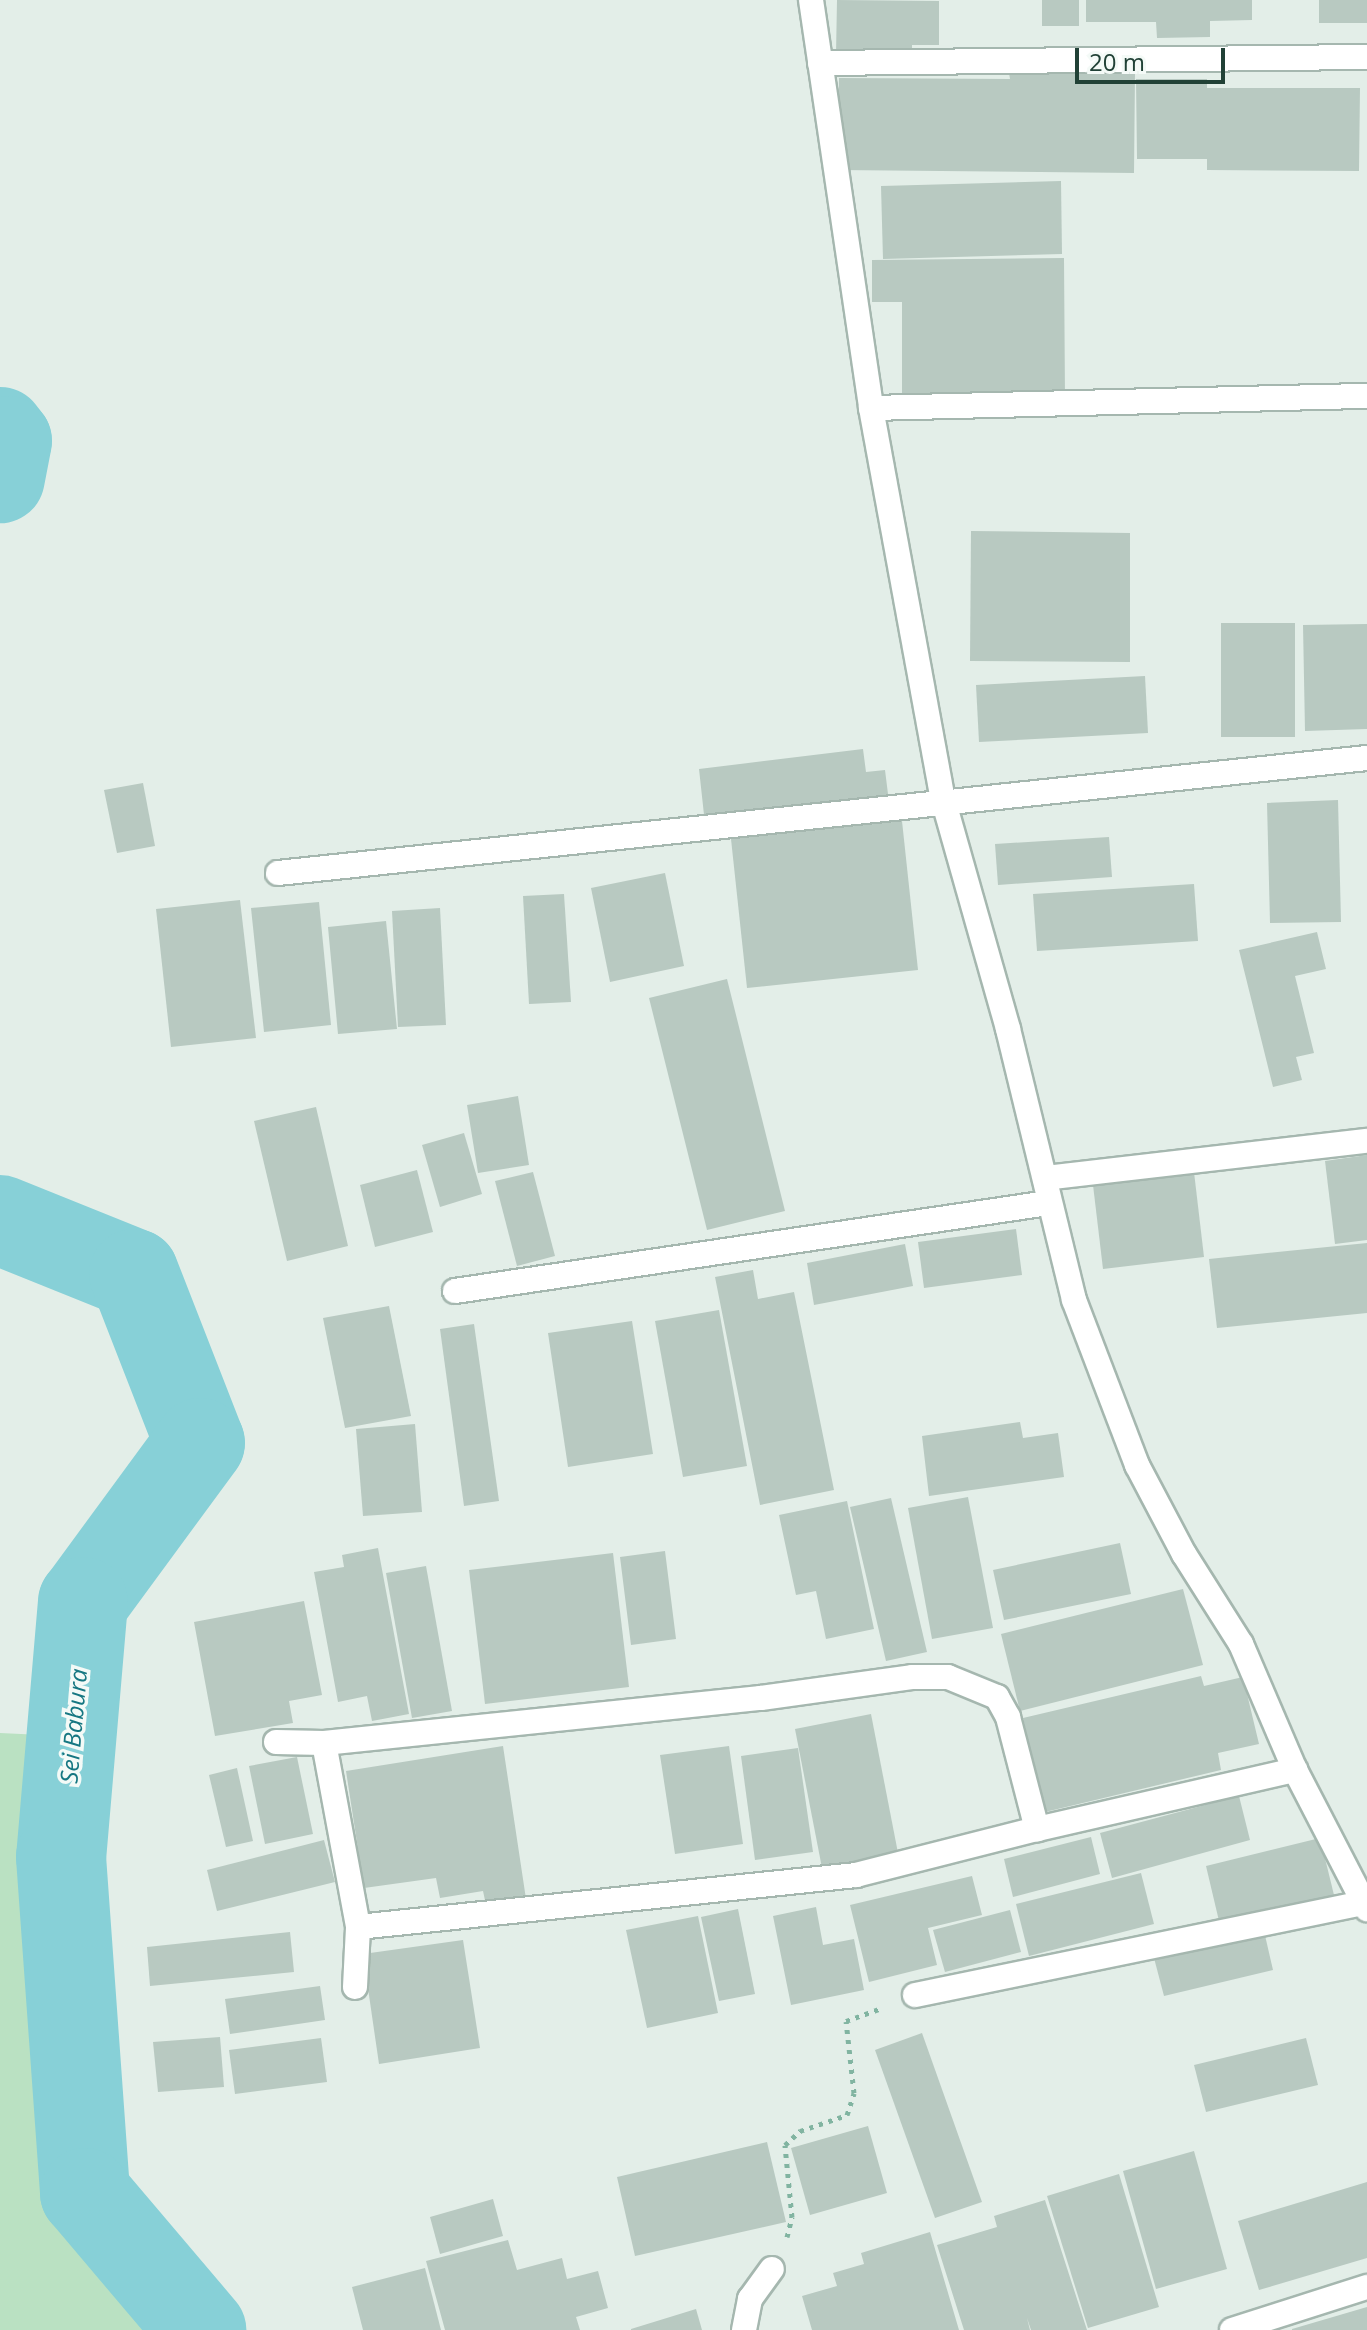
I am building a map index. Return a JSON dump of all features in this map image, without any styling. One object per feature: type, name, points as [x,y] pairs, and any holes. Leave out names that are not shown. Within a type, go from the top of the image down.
[{"type":"street","points":[[811,0],[871,408],[943,799],[1045,1178],[1048,1203],[1107,1397],[1184,1554],[1241,1644],[1295,1770],[1366,1906],[915,1995]]},
{"type":"street","points":[[820,63],[1367,57]]},
{"type":"street","points":[[871,408],[1367,396]]},
{"type":"street","points":[[278,873],[668,836],[943,799],[1367,758]]},
{"type":"street","points":[[1045,1178],[1367,1141]]},
{"type":"street","points":[[455,1291],[1048,1203]]},
{"type":"street","points":[[276,1742],[324,1743],[761,1698],[912,1677],[948,1677],[997,1697],[1008,1717],[1037,1829]]},
{"type":"street","points":[[324,1743],[358,1927],[355,1987]]},
{"type":"street","points":[[358,1927],[856,1875],[1037,1829],[1295,1770]]},
{"type":"street","points":[[744,2330],[750,2299],[772,2269]]},
{"type":"street","points":[[1232,2330],[1367,2287]]},
{"type":"path","points":[[772,2269],[792,2217],[785,2145],[800,2131],[847,2115],[854,2102],[846,2021],[915,1995]]},
{"type":"green space","points":[[0,1733],[42,1735],[44,2026],[55,2209],[153,2330],[0,2330]]},
{"type":"building","points":[[837,0],[939,1],[939,45],[912,45],[912,54],[836,54]]},
{"type":"building","points":[[1042,0],[1079,0],[1079,26],[1042,26]]},
{"type":"building","points":[[1086,0],[1252,0],[1252,20],[1210,21],[1210,37],[1157,38],[1156,22],[1086,22]]},
{"type":"building","points":[[1319,0],[1367,0],[1367,23],[1319,23]]},
{"type":"building","points":[[1009,73],[1135,74],[1134,173],[838,170],[839,78],[1010,79]]},
{"type":"building","points":[[1136,79],[1207,79],[1207,88],[1360,88],[1359,171],[1207,170],[1207,159],[1137,159]]},
{"type":"building","points":[[1061,181],[1062,254],[883,259],[881,186]]},
{"type":"building","points":[[1064,258],[1065,398],[902,399],[902,302],[872,302],[872,260]]},
{"type":"building","points":[[971,531],[1130,533],[1130,662],[970,661]]},
{"type":"building","points":[[1221,623],[1295,623],[1295,737],[1221,737]]},
{"type":"building","points":[[1367,624],[1367,729],[1305,731],[1303,625]]},
{"type":"building","points":[[1145,676],[1148,733],[979,742],[976,685]]},
{"type":"building","points":[[863,749],[866,772],[885,770],[889,802],[705,824],[699,769]]},
{"type":"building","points":[[143,783],[155,846],[117,853],[104,790]]},
{"type":"building","points":[[1338,800],[1341,922],[1270,923],[1267,803]]},
{"type":"building","points":[[902,821],[918,970],[747,988],[731,839]]},
{"type":"building","points":[[1109,837],[1112,877],[998,885],[995,844]]},
{"type":"building","points":[[665,873],[684,966],[610,982],[591,888]]},
{"type":"building","points":[[1194,884],[1198,941],[1037,951],[1033,894]]},
{"type":"building","points":[[564,894],[571,1002],[529,1004],[523,896]]},
{"type":"building","points":[[240,900],[256,1038],[171,1047],[156,909]]},
{"type":"building","points":[[319,902],[331,1025],[264,1032],[251,908]]},
{"type":"building","points":[[440,908],[446,1025],[398,1027],[392,911]]},
{"type":"building","points":[[386,921],[397,1029],[338,1034],[328,927]]},
{"type":"building","points":[[1317,932],[1326,969],[1295,976],[1314,1053],[1296,1057],[1302,1080],[1273,1087],[1239,950]]},
{"type":"building","points":[[727,979],[785,1211],[707,1230],[649,998]]},
{"type":"building","points":[[518,1096],[529,1165],[478,1173],[467,1105]]},
{"type":"building","points":[[316,1107],[348,1246],[287,1261],[254,1121]]},
{"type":"building","points":[[464,1133],[482,1194],[440,1207],[422,1145]]},
{"type":"building","points":[[1367,1155],[1367,1240],[1335,1244],[1325,1161]]},
{"type":"building","points":[[417,1170],[433,1232],[375,1247],[360,1185]]},
{"type":"building","points":[[533,1172],[555,1256],[517,1266],[495,1181]]},
{"type":"building","points":[[1194,1172],[1204,1257],[1103,1269],[1093,1185]]},
{"type":"building","points":[[1016,1229],[1022,1275],[924,1288],[918,1242]]},
{"type":"building","points":[[1367,1243],[1367,1313],[1217,1328],[1209,1259]]},
{"type":"building","points":[[905,1244],[913,1286],[814,1305],[807,1263]]},
{"type":"building","points":[[753,1270],[758,1299],[794,1292],[834,1490],[760,1505],[715,1277]]},
{"type":"building","points":[[389,1306],[411,1416],[345,1428],[323,1318]]},
{"type":"building","points":[[719,1310],[747,1466],[683,1477],[655,1321]]},
{"type":"building","points":[[632,1321],[653,1454],[568,1467],[548,1333]]},
{"type":"building","points":[[474,1324],[499,1501],[464,1506],[440,1329]]},
{"type":"building","points":[[1020,1422],[1023,1438],[1058,1433],[1064,1477],[929,1496],[922,1436]]},
{"type":"building","points":[[415,1424],[422,1512],[363,1516],[356,1429]]},
{"type":"building","points":[[968,1497],[993,1628],[932,1639],[908,1508]]},
{"type":"building","points":[[891,1498],[927,1652],[886,1661],[850,1507]]},
{"type":"building","points":[[847,1501],[874,1629],[826,1639],[816,1591],[796,1595],[779,1515]]},
{"type":"building","points":[[1120,1543],[1131,1594],[1004,1620],[993,1570]]},
{"type":"building","points":[[378,1548],[409,1714],[372,1721],[367,1696],[338,1702],[314,1572],[344,1567],[342,1555]]},
{"type":"building","points":[[665,1551],[676,1639],[631,1645],[620,1557]]},
{"type":"building","points":[[613,1553],[629,1687],[485,1704],[469,1570]]},
{"type":"building","points":[[426,1566],[452,1711],[412,1718],[386,1573]]},
{"type":"building","points":[[1183,1589],[1203,1665],[1020,1711],[1001,1634]]},
{"type":"building","points":[[304,1601],[322,1695],[289,1701],[293,1723],[215,1736],[194,1622]]},
{"type":"building","points":[[1201,1676],[1204,1686],[1243,1677],[1259,1744],[1218,1753],[1221,1770],[1045,1812],[1023,1718]]},
{"type":"building","points":[[871,1714],[898,1853],[822,1868],[795,1729]]},
{"type":"building","points":[[503,1746],[526,1899],[486,1905],[483,1891],[440,1898],[436,1878],[364,1888],[346,1771]]},
{"type":"building","points":[[729,1746],[743,1844],[675,1854],[660,1755]]},
{"type":"building","points":[[798,1748],[813,1852],[755,1860],[741,1756]]},
{"type":"building","points":[[297,1757],[313,1834],[265,1844],[249,1766]]},
{"type":"building","points":[[237,1768],[253,1841],[226,1847],[209,1775]]},
{"type":"building","points":[[1239,1796],[1250,1840],[1112,1878],[1100,1833]]},
{"type":"building","points":[[1091,1837],[1100,1874],[1013,1897],[1004,1859]]},
{"type":"building","points":[[1320,1838],[1334,1895],[1219,1921],[1206,1866]]},
{"type":"building","points":[[324,1840],[335,1882],[217,1911],[207,1870]]},
{"type":"building","points":[[1141,1873],[1154,1924],[1029,1956],[1016,1904]]},
{"type":"building","points":[[972,1876],[982,1915],[928,1928],[937,1965],[869,1982],[850,1905]]},
{"type":"building","points":[[816,1907],[823,1945],[854,1939],[864,1990],[791,2005],[773,1916]]},
{"type":"building","points":[[738,1909],[755,1994],[719,2001],[701,1917]]},
{"type":"building","points":[[1010,1910],[1021,1952],[945,1972],[933,1930]]},
{"type":"building","points":[[698,1916],[718,2013],[647,2028],[626,1930]]},
{"type":"building","points":[[1264,1931],[1273,1970],[1164,1996],[1154,1958]]},
{"type":"building","points":[[290,1932],[294,1972],[150,1986],[147,1947]]},
{"type":"building","points":[[463,1940],[480,2048],[379,2064],[363,1954]]},
{"type":"building","points":[[320,1986],[325,2020],[230,2034],[225,1999]]},
{"type":"building","points":[[922,2033],[982,2202],[935,2218],[875,2050]]},
{"type":"building","points":[[220,2037],[224,2087],[158,2092],[153,2042]]},
{"type":"building","points":[[321,2038],[327,2082],[235,2094],[229,2050]]},
{"type":"building","points":[[1306,2038],[1318,2085],[1206,2112],[1194,2065]]},
{"type":"building","points":[[868,2126],[887,2193],[810,2215],[791,2148]]},
{"type":"building","points":[[767,2142],[786,2222],[635,2256],[617,2177]]},
{"type":"building","points":[[1194,2151],[1227,2269],[1156,2289],[1123,2171]]},
{"type":"building","points":[[1119,2174],[1159,2307],[1088,2328],[1047,2196]]},
{"type":"building","points":[[1367,2182],[1367,2258],[1259,2290],[1238,2221]]},
{"type":"building","points":[[493,2199],[503,2236],[440,2254],[430,2217]]},
{"type":"building","points":[[1045,2200],[1087,2330],[1031,2330],[1027,2318],[1030,2330],[964,2330],[937,2245],[997,2227],[994,2216]]},
{"type":"building","points":[[930,2232],[959,2330],[812,2330],[802,2296],[837,2286],[833,2273],[864,2264],[861,2253]]},
{"type":"building","points":[[508,2240],[517,2270],[562,2258],[567,2279],[598,2271],[608,2308],[576,2317],[580,2330],[445,2330],[426,2261]]},
{"type":"building","points":[[425,2268],[441,2330],[363,2330],[352,2287]]},
{"type":"building","points":[[1367,2307],[1367,2330],[1292,2330],[1292,2329]]},
{"type":"building","points":[[696,2309],[702,2330],[631,2330],[631,2329]]},
{"type":"waterway","name":"Sei Babura","points":[[0,432],[7,441],[0,478]]},
{"type":"waterway","name":"Sei Babura","points":[[0,1220],[134,1274],[200,1443],[83,1602],[61,1857],[85,2193],[201,2330]]}]
